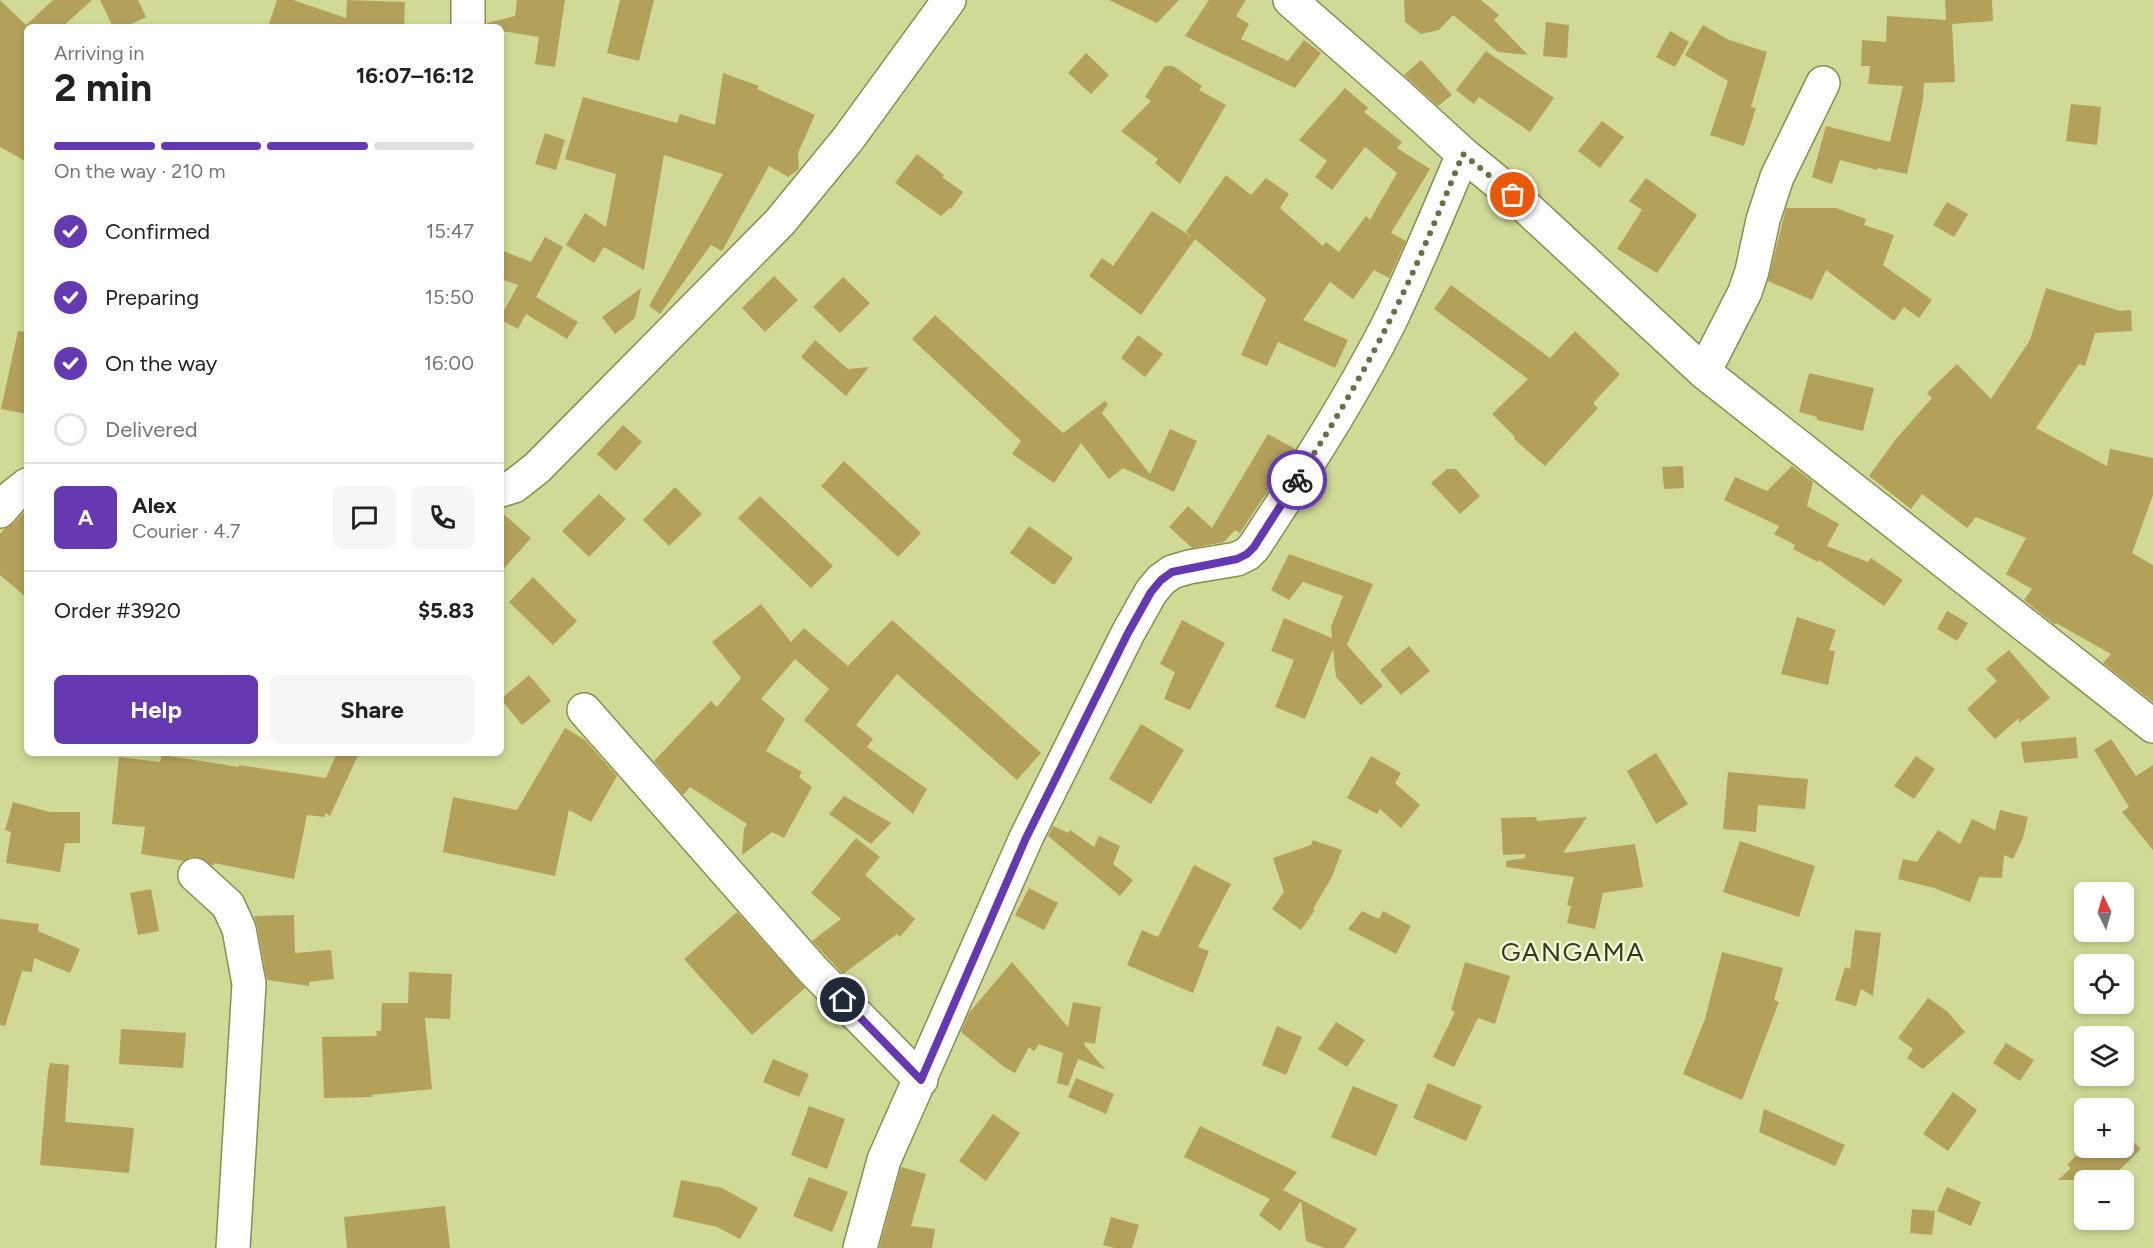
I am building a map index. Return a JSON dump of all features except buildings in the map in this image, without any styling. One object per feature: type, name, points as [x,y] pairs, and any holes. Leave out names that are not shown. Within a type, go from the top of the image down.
[{"type":"street","points":[[504,489],[514,486],[537,468],[780,222],[848,139],[949,0]]},
{"type":"street","points":[[1290,0],[1463,154],[1513,195],[1704,372],[2153,726]]},
{"type":"street","points":[[1704,372],[1745,292],[1763,220],[1777,177],[1823,83]]},
{"type":"street","points":[[860,1248],[884,1160],[1026,838],[1128,633],[1151,592],[1172,572],[1237,559],[1254,547],[1332,425],[1391,318],[1463,154]]},
{"type":"street","points":[[0,511],[24,487]]},
{"type":"street","points":[[584,710],[812,969],[921,1080]]},
{"type":"street","points":[[195,875],[228,905],[239,929],[249,984],[233,1248]]},
{"type":"way so far","points":[[1297,480],[1332,425],[1391,318],[1463,154],[1513,195]]},
{"type":"district","name":"GANGAMA","points":[[1573,952]]},
{"type":"route","points":[[843,1000],[921,1080],[1026,838],[1128,633],[1151,592],[1172,572],[1237,559],[1247,554],[1254,547],[1297,480]]}]
